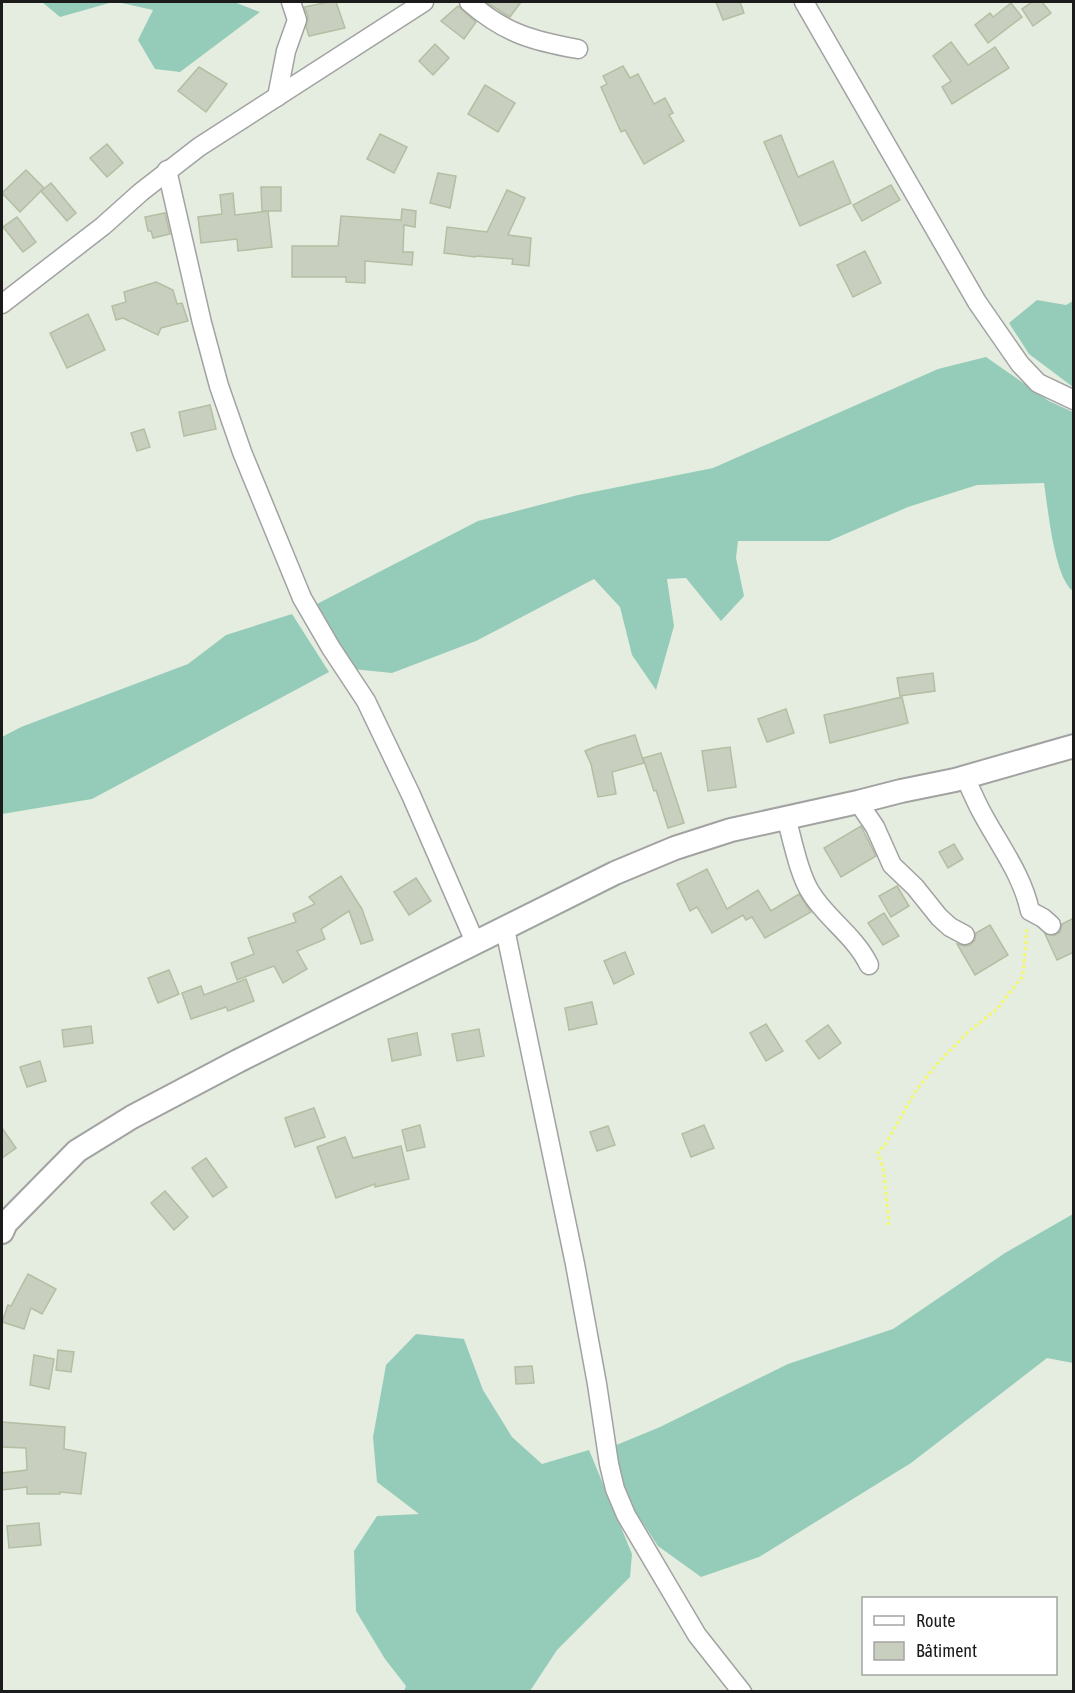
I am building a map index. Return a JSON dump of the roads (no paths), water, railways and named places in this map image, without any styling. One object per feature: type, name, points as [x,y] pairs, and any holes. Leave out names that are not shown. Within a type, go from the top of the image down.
[{"type":"street","points":[[277,97],[286,51],[297,20],[291,2]]},
{"type":"street","points":[[2,304],[103,226],[167,170],[228,127],[424,2]]},
{"type":"street","points":[[469,2],[514,33],[578,49]]},
{"type":"street","points":[[804,2],[977,302],[1020,364],[1038,383],[1074,400]]},
{"type":"street","points":[[167,170],[202,323],[219,386],[242,452],[302,598],[366,701],[411,795],[474,942]]},
{"type":"street","points":[[2,1232],[6,1224],[78,1151],[132,1117],[474,942],[505,929],[615,873],[675,848],[730,830],[965,777],[1074,746]]},
{"type":"street","points":[[965,777],[981,811],[1026,891],[1030,911],[1051,925]]},
{"type":"street","points":[[858,802],[875,827],[892,865],[915,887],[939,917],[950,927],[965,935]]},
{"type":"street","points":[[786,817],[810,891],[833,921],[863,953],[869,965]]},
{"type":"street","points":[[505,929],[573,1253],[615,1489],[626,1515],[697,1635],[742,1692]]}]
